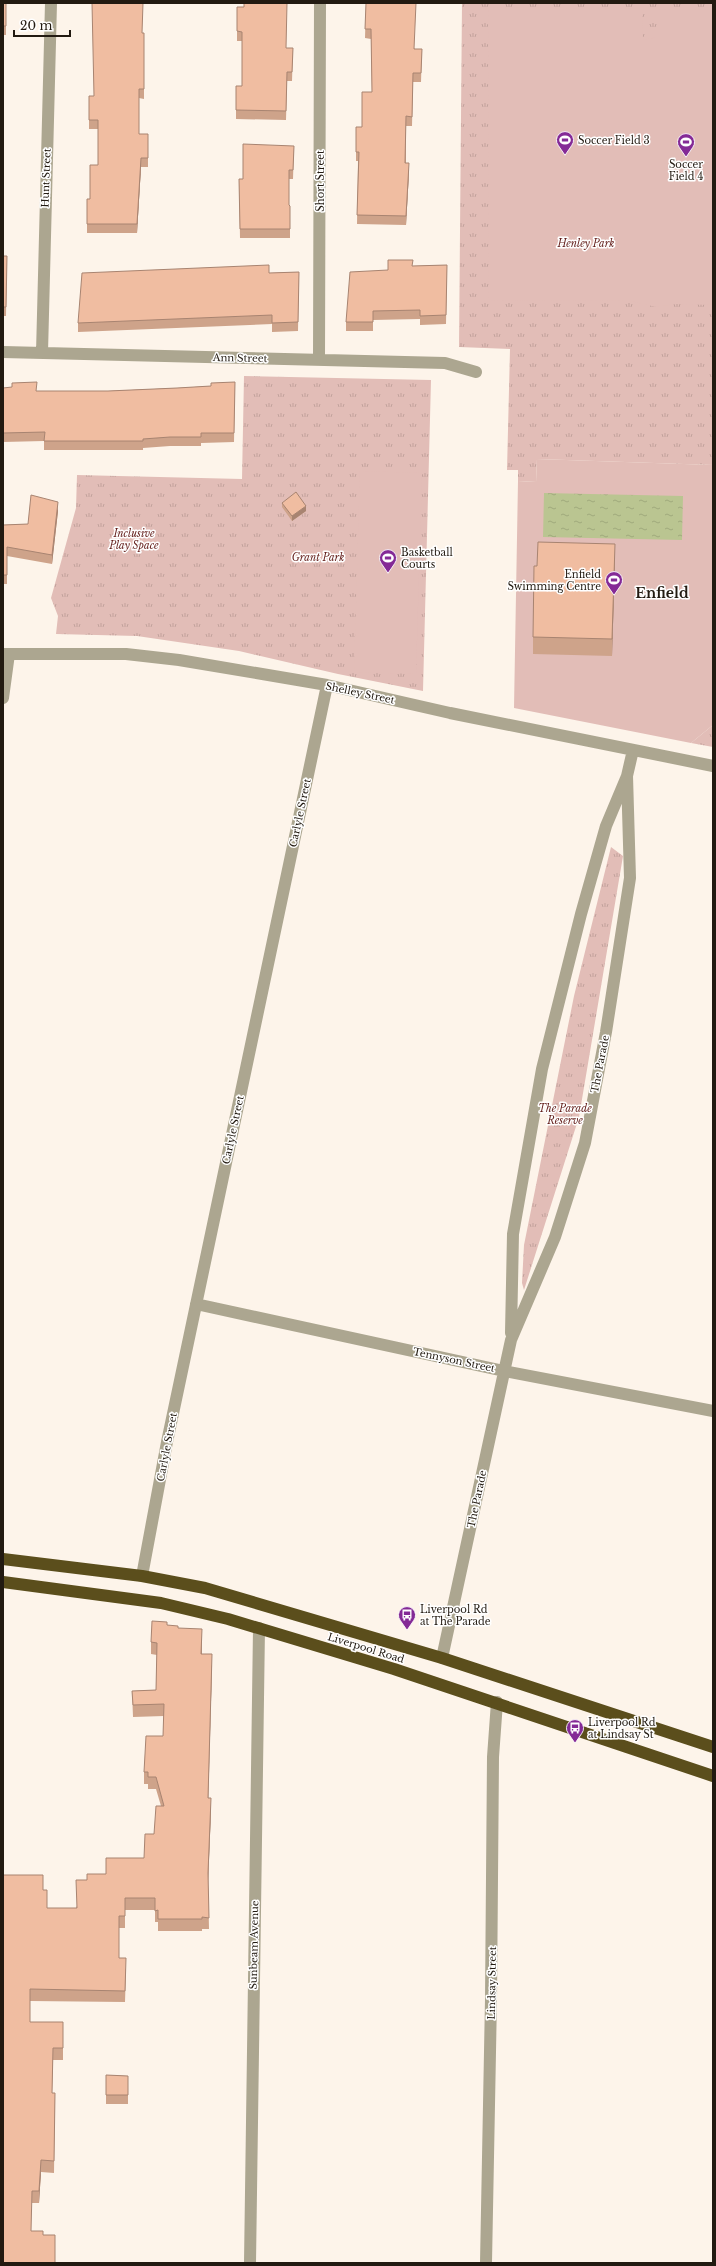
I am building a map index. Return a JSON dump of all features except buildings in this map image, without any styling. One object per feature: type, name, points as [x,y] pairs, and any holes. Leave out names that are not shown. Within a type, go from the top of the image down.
[{"type":"highway","name":"Liverpool Road","points":[[3,1559],[142,1576],[205,1588],[442,1658],[713,1747]]},
{"type":"highway","name":"Liverpool Road","points":[[3,1582],[161,1603],[259,1628],[497,1702],[713,1776]]},
{"type":"street","name":"Hunt Street","points":[[42,353],[51,3]]},
{"type":"street","name":"Short Street","points":[[319,359],[320,3]]},
{"type":"street","name":"Ann Street","points":[[3,352],[445,363],[476,372]]},
{"type":"street","name":"Shelley Street","points":[[6,654],[132,655],[179,660],[327,685],[450,713],[713,766]]},
{"type":"street","points":[[3,698],[6,654]]},
{"type":"street","name":"Carlyle Street","points":[[142,1576],[196,1304],[327,685]]},
{"type":"street","name":"The Parade","points":[[511,1340],[513,1234],[542,1069],[581,914],[606,826],[627,776],[633,750]]},
{"type":"street","name":"The Parade","points":[[442,1658],[511,1340],[555,1237],[585,1142],[606,1032],[630,878],[627,776]]},
{"type":"street","name":"Tennyson Street","points":[[196,1304],[504,1371],[713,1411]]},
{"type":"street","name":"Sunbeam Avenue","points":[[250,2263],[259,1628]]},
{"type":"street","name":"Lindsay Street","points":[[486,2263],[492,1999],[493,1756],[497,1702]]},
{"type":"green space","name":"Henley Park","points":[[462,3],[713,3],[713,465],[537,459],[536,482],[518,481],[518,470],[507,470],[510,349],[459,347]]},
{"type":"green space","name":"Soccer Field 3","points":[[488,7],[642,9],[643,40],[657,37],[657,9],[713,10],[713,305],[676,304],[656,307],[630,301],[489,300]]},
{"type":"green space","name":"Grant Park","points":[[244,376],[431,380],[423,691],[338,674],[239,651],[137,636],[56,634],[58,616],[51,598],[76,508],[77,475],[242,479]]},
{"type":"green space","name":"Enfield Swimming Centre","points":[[537,459],[713,465],[713,725],[691,743],[514,708],[518,481],[536,482]]},
{"type":"green space","name":"Basketball Courts","points":[[360,471],[422,473],[416,674],[354,672]]},
{"type":"green space","points":[[713,725],[713,747],[691,743]]},
{"type":"green space","name":"The Parade Reserve","points":[[611,847],[623,856],[579,1117],[524,1290],[522,1283],[524,1245],[574,996]]},
{"type":"water","points":[[544,493],[683,496],[682,540],[543,537]]},
{"type":"place","name":"Soccer Field 3","points":[[565,155]]},
{"type":"place","name":"Soccer Field 4","points":[[686,157]]},
{"type":"place","name":"Basketball Courts","points":[[388,573]]},
{"type":"place","name":"Enfield Swimming Centre","points":[[614,595]]},
{"type":"place","name":"Liverpool Rd at The Parade","points":[[407,1630]]},
{"type":"place","name":"Liverpool Rd at Lindsay St","points":[[575,1743]]},
{"type":"district","name":"Enfield","points":[[662,593]]},
{"type":"park label","name":"Inclusive Play Space","points":[[134,538]]}]
